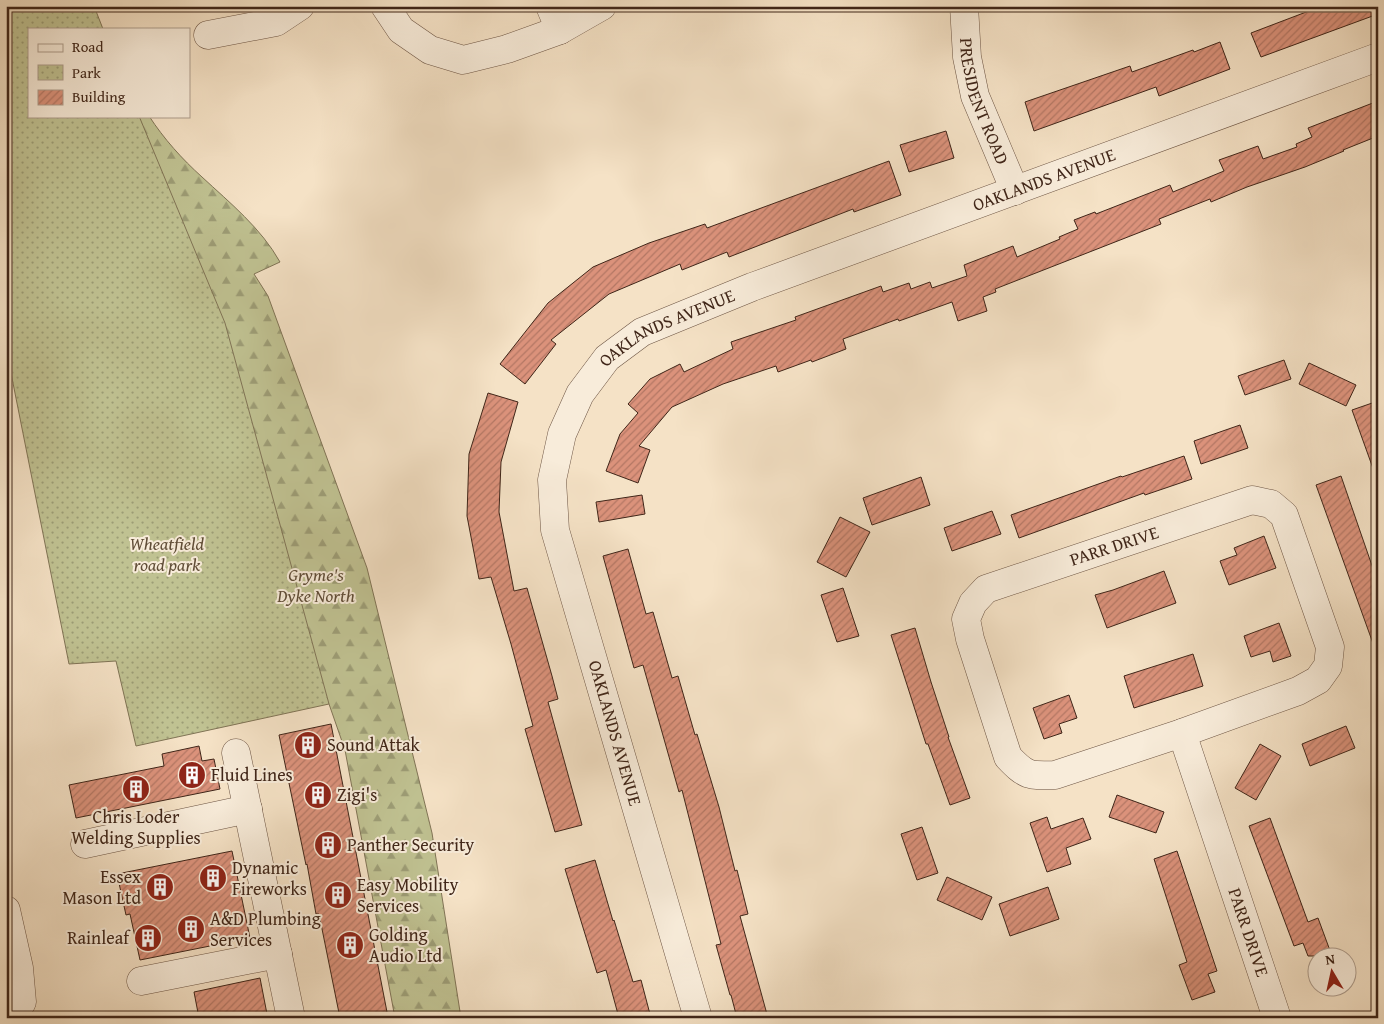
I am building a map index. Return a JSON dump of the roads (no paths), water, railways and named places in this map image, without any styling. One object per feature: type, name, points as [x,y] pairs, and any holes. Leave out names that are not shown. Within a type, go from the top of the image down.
[{"type":"street","points":[[208,35],[276,22],[300,6]]},
{"type":"street","points":[[385,6],[401,30],[430,50],[463,60],[507,49],[555,18],[602,6]]},
{"type":"street","name":"PRESIDENT ROAD","points":[[964,6],[967,57],[975,96],[1014,191]]},
{"type":"street","name":"OAKLANDS AVENUE","points":[[698,1018],[555,530],[552,480],[562,434],[580,394],[607,358],[642,332],[752,287],[1378,57]]},
{"type":"street","name":"PARR DRIVE","points":[[1252,500],[1271,504],[1284,515],[1330,647],[1328,666],[1318,680],[1298,691],[1182,733],[1055,775],[1034,776],[1019,769],[1008,757],[970,639],[966,620],[973,603],[986,589],[1252,500]]},
{"type":"street","name":"PARR DRIVE","points":[[1182,733],[1278,1018]]},
{"type":"street","points":[[236,753],[291,1018]]},
{"type":"street","points":[[85,844],[248,809]]},
{"type":"street","points":[[6,910],[19,968],[22,1002],[11,1018]]},
{"type":"street","points":[[141,981],[278,954]]},
{"type":"place","name":"Sound Attak","points":[[308,745]]},
{"type":"place","name":"Fluid Lines","points":[[192,775]]},
{"type":"place","name":"Chris Loder Welding Supplies","points":[[136,789]]},
{"type":"place","name":"Zigi's","points":[[318,795]]},
{"type":"place","name":"Panther Security","points":[[328,845]]},
{"type":"place","name":"Dynamic Fireworks","points":[[213,878]]},
{"type":"place","name":"Essex Mason Ltd","points":[[160,887]]},
{"type":"place","name":"Easy Mobility Services","points":[[338,895]]},
{"type":"place","name":"A&D Plumbing Services","points":[[191,929]]},
{"type":"place","name":"Rainleaf","points":[[148,938]]},
{"type":"place","name":"Golding Audio Ltd","points":[[350,945]]},
{"type":"park label","name":"Wheatfield road park","points":[[167,554]]},
{"type":"park label","name":"Gryme's Dyke North","points":[[316,585]]}]
